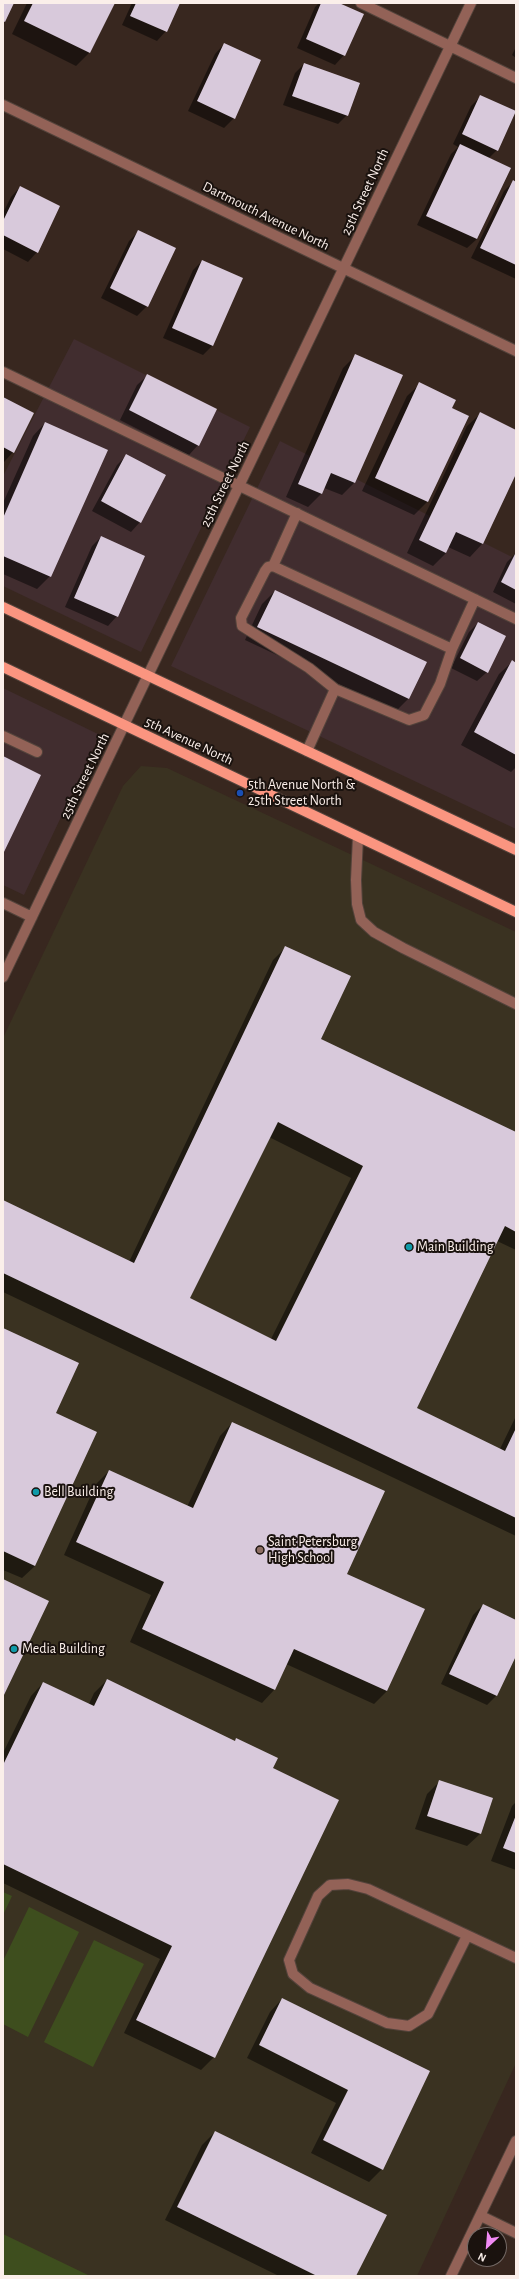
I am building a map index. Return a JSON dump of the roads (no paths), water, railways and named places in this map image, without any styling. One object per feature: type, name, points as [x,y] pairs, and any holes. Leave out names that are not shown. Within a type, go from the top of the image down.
[{"type":"main road","points":[[3,607],[516,850]]},
{"type":"main road","name":"5th Avenue North","points":[[4,669],[516,912]]},
{"type":"street","points":[[361,3],[516,78]]},
{"type":"street","name":"25th Street North","points":[[3,977],[125,726],[471,3]]},
{"type":"street","name":"Dartmouth Avenue North","points":[[3,105],[516,351]]},
{"type":"street","points":[[3,372],[516,619]]},
{"type":"street","points":[[273,566],[297,513]]},
{"type":"street","points":[[452,649],[273,566],[268,567],[265,571],[242,618],[242,626],[309,668],[335,689],[409,720],[424,715],[440,684],[452,649],[475,599]]},
{"type":"street","points":[[307,751],[335,689]]},
{"type":"street","points":[[3,736],[37,752]]},
{"type":"street","points":[[358,837],[356,896],[362,920],[374,932],[403,948],[516,1004]]},
{"type":"street","points":[[3,903],[32,917]]},
{"type":"street","points":[[467,1936],[428,2014],[409,2026],[387,2023],[310,1988],[293,1974],[289,1960],[318,1896],[330,1885],[348,1884],[368,1888],[516,1958]]},
{"type":"street","points":[[451,2276],[516,2141]]},
{"type":"street","points":[[481,2216],[516,2233]]},
{"type":"place","name":"5th Avenue North & 25th Street North","points":[[240,793]]},
{"type":"place","name":"Main Building","points":[[409,1247]]},
{"type":"place","name":"Bell Building","points":[[36,1492]]},
{"type":"place","name":"Saint Petersburg High School","points":[[260,1550]]},
{"type":"place","name":"Media Building","points":[[14,1649]]}]
